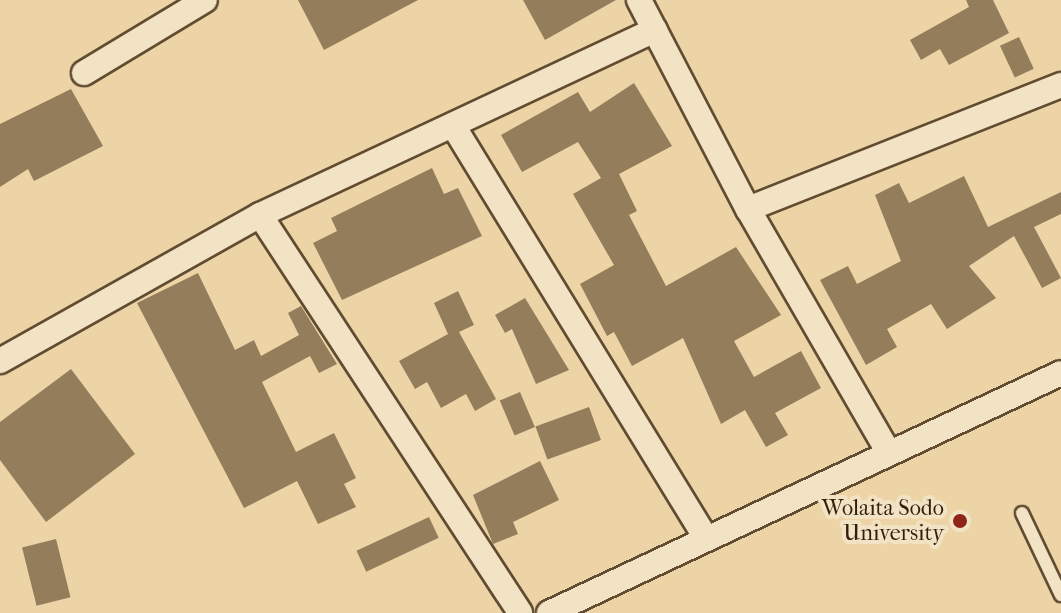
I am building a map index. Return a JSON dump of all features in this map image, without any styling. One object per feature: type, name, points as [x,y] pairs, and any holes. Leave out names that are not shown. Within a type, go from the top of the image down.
[{"type":"street","points":[[84,73],[205,0]]},
{"type":"street","points":[[639,0],[748,209],[889,453]]},
{"type":"street","points":[[0,361],[260,215],[454,127],[655,30]]},
{"type":"street","points":[[748,209],[1061,85]]},
{"type":"street","points":[[454,127],[706,539]]},
{"type":"street","points":[[260,215],[520,613]]},
{"type":"street","points":[[549,613],[1061,373]]},
{"type":"lane","points":[[1022,513],[1061,595]]},
{"type":"building","points":[[298,0],[418,0],[324,50]]},
{"type":"building","points":[[523,0],[616,0],[545,40]]},
{"type":"building","points":[[966,0],[993,0],[1009,33],[949,65],[940,49],[921,60],[910,40],[969,7]]},
{"type":"building","points":[[1019,37],[1034,69],[1015,78],[1000,46]]},
{"type":"building","points":[[634,83],[672,146],[619,174],[637,211],[629,215],[666,286],[736,247],[781,315],[734,341],[754,377],[801,351],[821,388],[775,413],[788,435],[766,447],[745,410],[721,424],[683,338],[632,366],[614,332],[607,336],[580,284],[614,265],[573,194],[601,178],[578,142],[522,172],[501,135],[578,92],[590,112]]},
{"type":"building","points":[[71,89],[103,146],[34,181],[28,169],[0,187],[0,124]]},
{"type":"building","points":[[432,168],[444,194],[458,188],[482,236],[342,300],[313,243],[337,231],[331,218]]},
{"type":"building","points":[[964,176],[988,227],[1061,192],[1061,214],[1034,227],[1061,278],[1042,288],[1014,236],[969,266],[996,298],[947,329],[931,304],[887,329],[897,347],[866,365],[820,280],[848,266],[857,284],[901,261],[875,195],[899,183],[909,203]]},
{"type":"building","points":[[198,273],[235,350],[254,340],[261,356],[299,335],[288,313],[301,306],[337,364],[319,373],[310,356],[262,382],[296,452],[334,433],[356,478],[344,484],[356,507],[318,524],[297,481],[244,508],[137,303]]},
{"type":"building","points":[[458,291],[474,325],[459,332],[496,399],[475,411],[466,394],[441,408],[427,382],[415,389],[399,361],[448,334],[434,303]]},
{"type":"building","points":[[525,298],[569,370],[536,384],[512,329],[505,333],[495,315]]},
{"type":"building","points":[[71,369],[135,454],[46,522],[0,460],[0,422]]},
{"type":"building","points":[[520,392],[535,427],[515,436],[500,401]]},
{"type":"building","points":[[589,407],[601,440],[547,459],[535,426]]},
{"type":"building","points":[[540,461],[559,500],[513,522],[518,534],[493,544],[473,495]]},
{"type":"building","points":[[429,517],[439,538],[366,572],[356,551]]},
{"type":"building","points":[[56,539],[71,597],[37,606],[22,547]]},
{"type":"place","name":"Wolaita Sodo University","points":[[960,521]]}]
